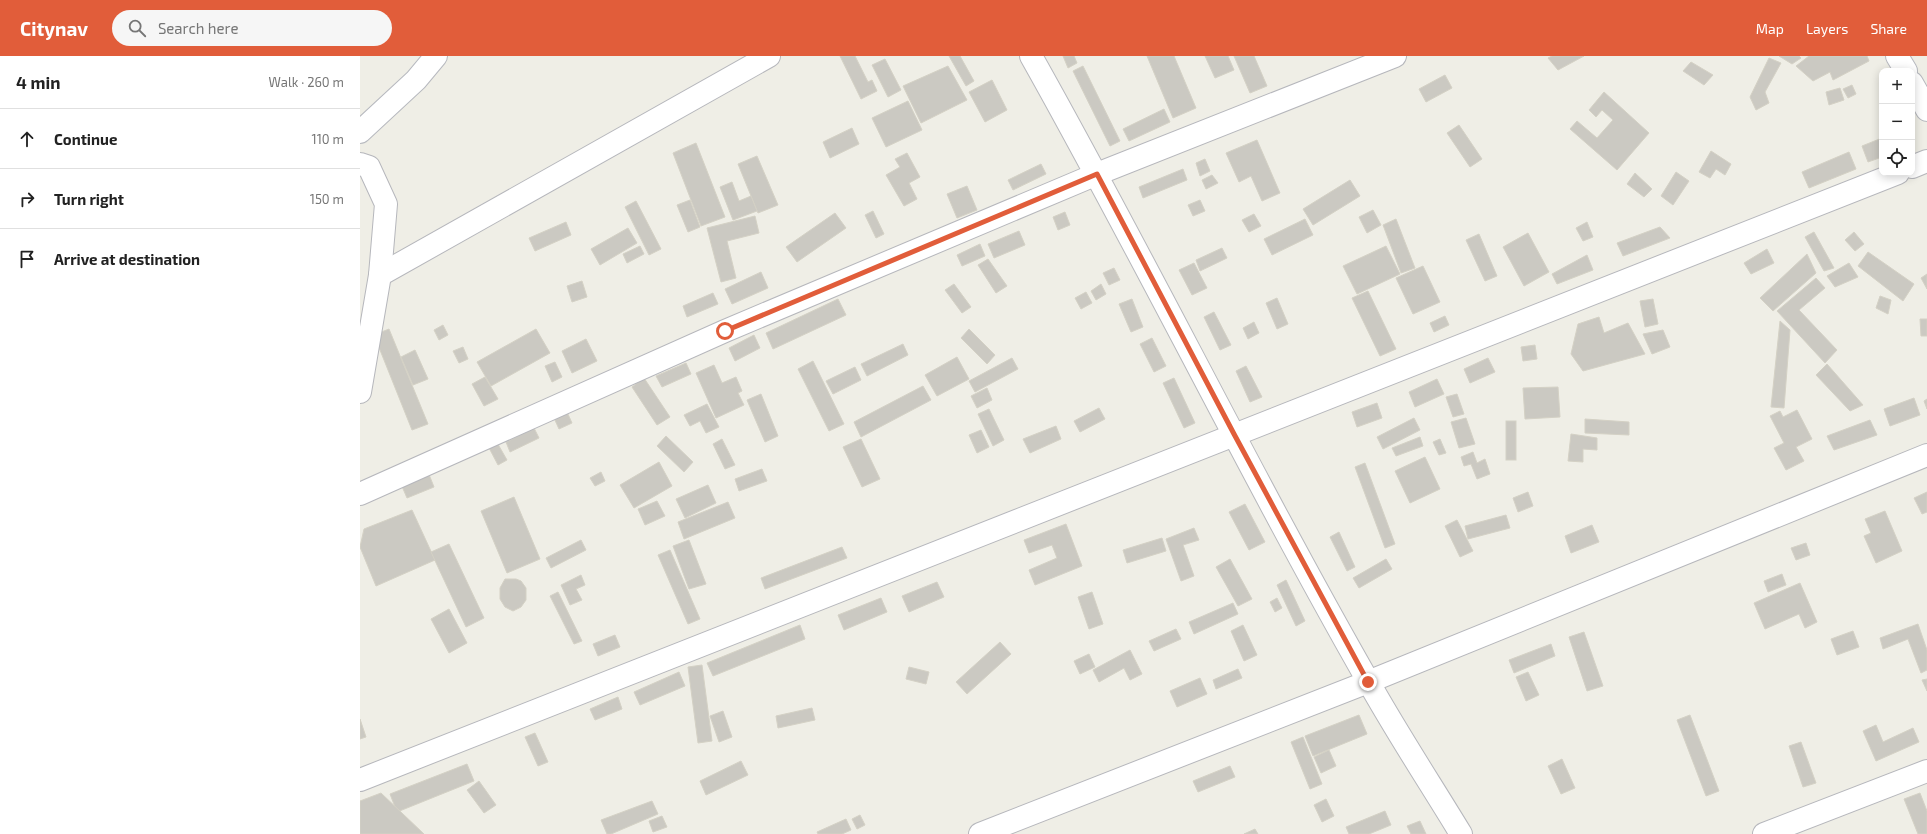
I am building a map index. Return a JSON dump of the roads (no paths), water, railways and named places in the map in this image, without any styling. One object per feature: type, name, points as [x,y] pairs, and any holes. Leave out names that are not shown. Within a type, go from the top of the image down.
[{"type":"street","points":[[360,132],[416,80],[436,56]]},
{"type":"street","points":[[380,276],[770,56]]},
{"type":"street","points":[[1031,56],[1097,174],[1234,434],[1368,682],[1461,834]]},
{"type":"street","points":[[360,494],[725,331],[1097,174],[1395,56]]},
{"type":"street","points":[[1898,56],[1904,68]]},
{"type":"street","points":[[1915,88],[1927,110]]},
{"type":"street","points":[[1915,166],[1927,161]]},
{"type":"street","points":[[360,164],[369,167],[386,204],[380,276],[360,392]]},
{"type":"street","points":[[360,780],[1890,176]]},
{"type":"street","points":[[980,834],[1368,682],[1927,455]]},
{"type":"street","points":[[1764,834],[1927,771]]}]
